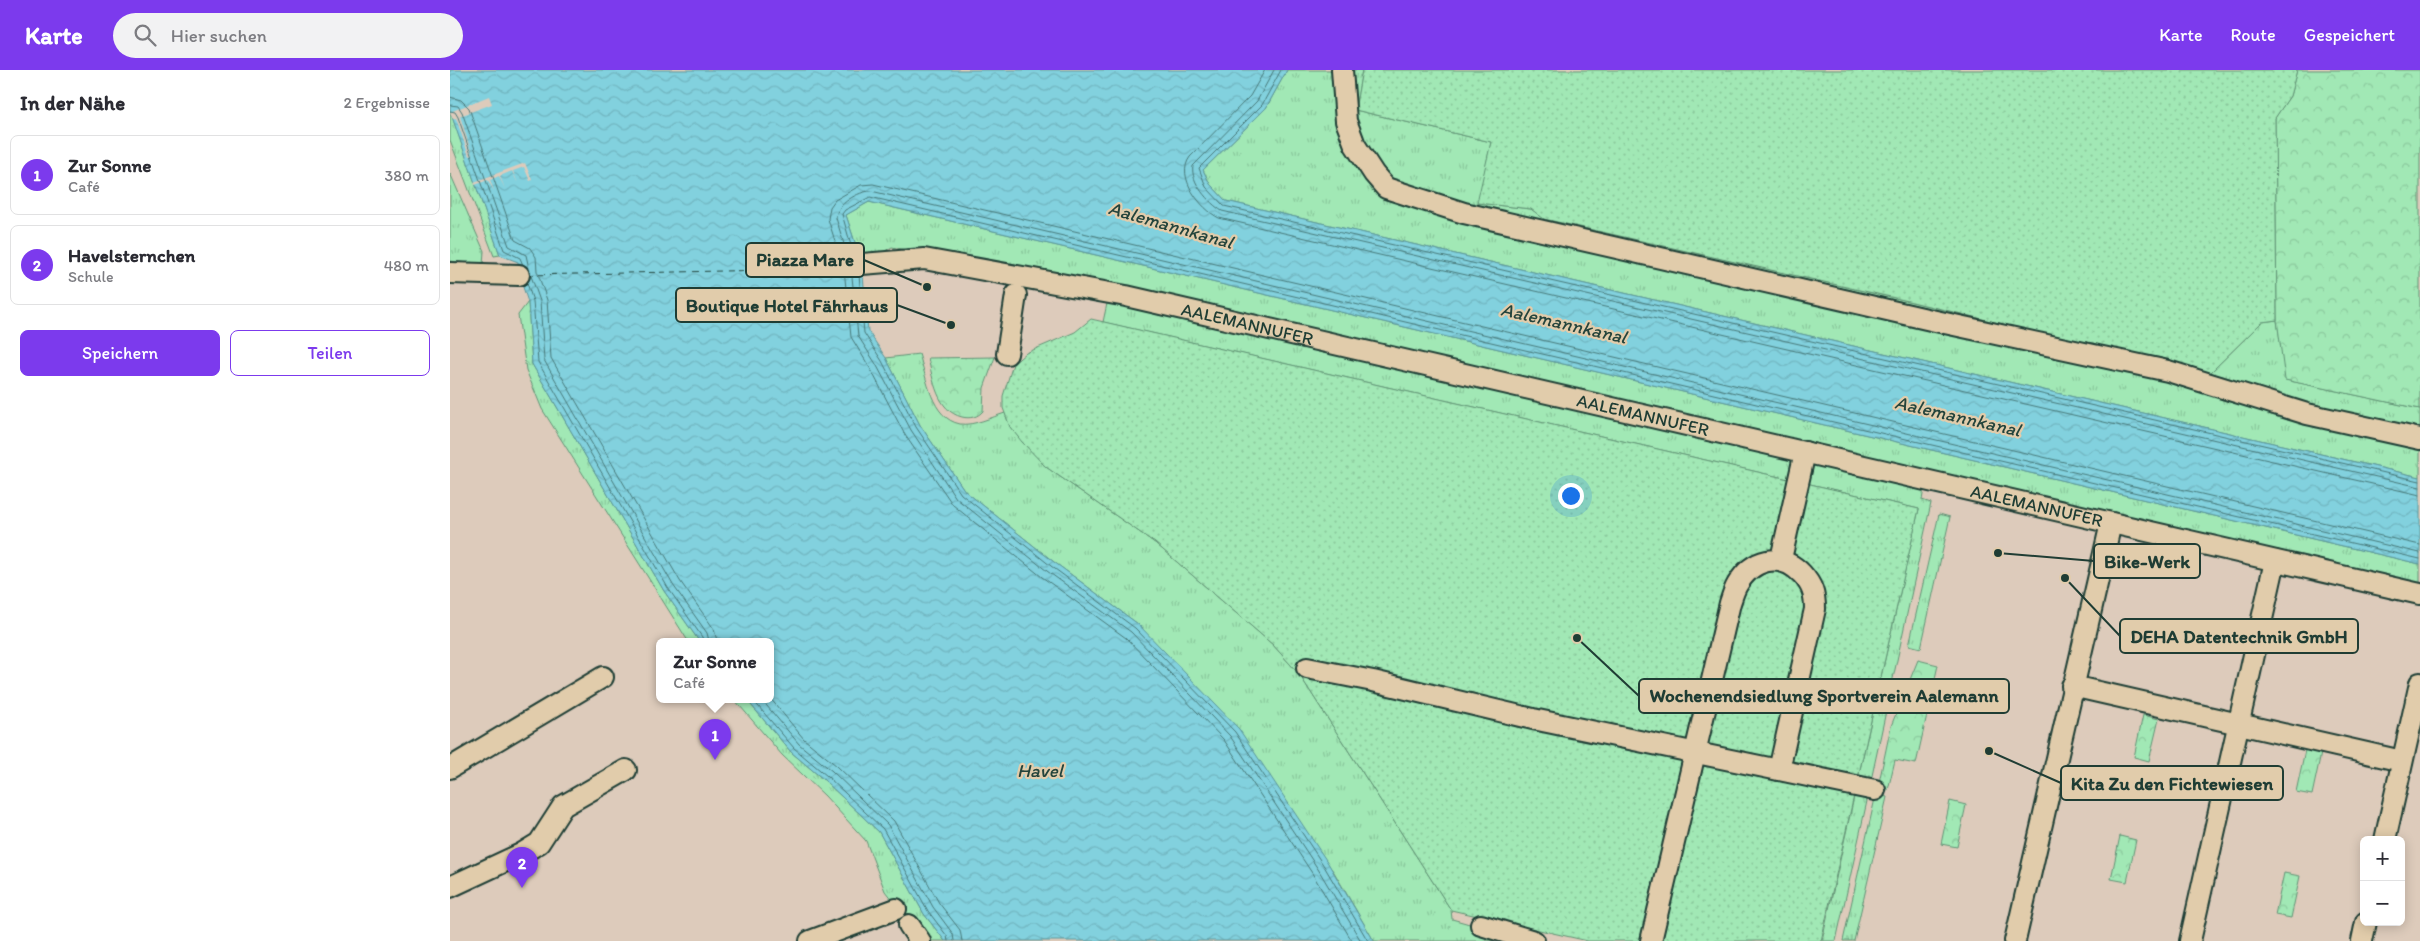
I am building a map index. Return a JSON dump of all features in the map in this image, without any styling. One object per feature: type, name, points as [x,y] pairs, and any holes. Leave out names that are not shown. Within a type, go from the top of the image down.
[{"type":"street","points":[[1342,70],[1346,121],[1355,145],[1374,174],[1386,188],[1405,195],[1464,213],[1921,318],[2168,371],[2307,414],[2420,439]]},
{"type":"street","name":"AALEMANNUFER","points":[[862,264],[924,259],[1200,313],[2420,594]]},
{"type":"street","points":[[450,273],[509,276]]},
{"type":"street","points":[[1007,354],[1011,296],[1037,280]]},
{"type":"street","points":[[1781,559],[1805,452]]},
{"type":"street","points":[[2015,941],[2111,522]]},
{"type":"street","points":[[1651,941],[1730,603],[1737,585],[1750,571],[1767,560],[1781,559],[1794,566],[1811,586],[1815,596],[1815,609],[1779,770]]},
{"type":"street","points":[[2190,941],[2275,560]]},
{"type":"street","points":[[1307,668],[1373,681],[1533,719],[1875,790]]},
{"type":"street","points":[[450,768],[603,677]]},
{"type":"street","points":[[2386,836],[2420,682]]},
{"type":"street","points":[[2072,686],[2402,761]]},
{"type":"street","points":[[450,887],[521,854],[539,842],[563,806],[626,770]]},
{"type":"street","points":[[810,941],[896,909]]},
{"type":"street","points":[[1480,925],[1534,941]]},
{"type":"street","points":[[2362,941],[2365,926]]},
{"type":"green space","points":[[1287,70],[1362,70],[1355,110],[1491,142],[1478,203],[1531,209],[1545,219],[1904,300],[2209,374],[2262,322],[2277,320],[2286,380],[2420,409],[2420,477],[1226,201],[1210,184],[1203,170],[1266,108]]},
{"type":"green space","points":[[1362,70],[2297,70],[2290,96],[2275,118],[2277,320],[2262,322],[2209,374],[1904,300],[1544,219],[1531,209],[1477,203],[1491,142],[1355,110]]},
{"type":"green space","points":[[2297,70],[2420,70],[2420,409],[2285,380],[2277,320],[2275,118],[2290,96]]},
{"type":"green space","points":[[450,111],[500,255],[494,256],[450,140]]},
{"type":"green space","points":[[450,173],[484,251],[483,265],[450,261]]},
{"type":"green space","points":[[869,202],[2420,564],[2420,594],[1126,296],[892,247],[862,264],[846,215]]},
{"type":"green space","points":[[1108,299],[1924,489],[1922,500],[1931,503],[1870,785],[1857,783],[1919,509],[1103,322]]},
{"type":"green space","points":[[528,302],[532,364],[664,591],[697,638],[686,638],[542,409],[526,370],[518,315]]},
{"type":"green space","points":[[1091,319],[1919,509],[1821,941],[1588,941],[1451,910],[1299,674],[1273,645],[1155,543],[1046,467],[1010,427],[1003,408],[1003,396],[1013,364],[1026,353],[1075,332]]},
{"type":"green space","points":[[919,354],[932,396],[942,414],[950,420],[965,424],[1005,413],[1010,427],[1046,467],[1155,543],[1273,645],[1299,674],[1451,910],[1452,919],[1529,941],[1374,941],[1334,872],[1138,624],[1054,562],[965,491],[920,425],[886,358]]},
{"type":"green space","points":[[995,357],[984,388],[983,411],[971,418],[954,414],[947,408],[938,393],[928,358]]},
{"type":"green space","points":[[1939,514],[1950,517],[1921,648],[1909,645]]},
{"type":"green space","points":[[1918,660],[1938,665],[1916,764],[1895,760],[1888,790],[1878,787],[1891,726]]},
{"type":"green space","points":[[737,703],[749,703],[791,752],[879,832],[924,914],[945,941],[924,941],[885,891],[866,841],[825,796],[782,755]]},
{"type":"green space","points":[[2143,715],[2159,719],[2149,761],[2134,757]]},
{"type":"green space","points":[[2305,750],[2321,753],[2312,795],[2296,792]]},
{"type":"green space","points":[[1856,788],[1869,792],[1836,941],[1822,941]]},
{"type":"green space","points":[[1876,794],[1887,797],[1854,941],[1843,941]]},
{"type":"green space","points":[[1950,801],[1966,805],[1957,847],[1941,844]]},
{"type":"green space","points":[[2120,836],[2136,840],[2127,882],[2111,879]]},
{"type":"green space","points":[[2284,873],[2300,876],[2291,918],[2275,915]]},
{"type":"water","points":[[450,70],[1287,70],[1266,108],[1203,170],[1210,184],[1226,201],[2420,477],[2420,564],[869,202],[846,215],[862,264],[868,331],[886,358],[920,425],[965,491],[1054,562],[1138,624],[1239,729],[1328,863],[1374,941],[945,941],[924,914],[879,832],[791,752],[749,703],[774,703],[774,638],[697,638],[664,591],[532,364],[528,302],[519,275],[518,262],[500,255],[450,111]]},
{"type":"pier","points":[[489,96],[492,104],[460,116],[472,155],[469,156],[456,118],[453,119],[450,112]]},
{"type":"pier","points":[[525,163],[532,180],[530,181],[524,167],[513,171],[518,184],[512,171],[500,176],[505,189],[499,176],[490,180],[494,191],[488,180],[475,185],[474,182]]},
{"type":"ferry route","points":[[528,275],[821,269],[854,265]]},
{"type":"place","name":"Piazza Mare","points":[[927,287]]},
{"type":"place","name":"Boutique Hotel Fährhaus","points":[[951,325]]},
{"type":"place","name":"Bike-Werk","points":[[1998,553]]},
{"type":"place","name":"DEHA Datentechnik GmbH","points":[[2065,578]]},
{"type":"place","name":"Wochenendsiedlung Sportverein Aalemann","points":[[1577,638]]},
{"type":"place","name":"Kita Zu den Fichtewiesen","points":[[1989,751]]},
{"type":"place","name":"Zur Sonne","points":[[715,760]]},
{"type":"place","name":"Havelsternchen","points":[[522,888]]},
{"type":"water label","name":"Aalemannkanal","points":[[1171,225]]},
{"type":"water label","name":"Aalemannkanal","points":[[1564,323]]},
{"type":"water label","name":"Aalemannkanal","points":[[1958,416]]},
{"type":"water label","name":"Havel","points":[[1040,770]]}]
